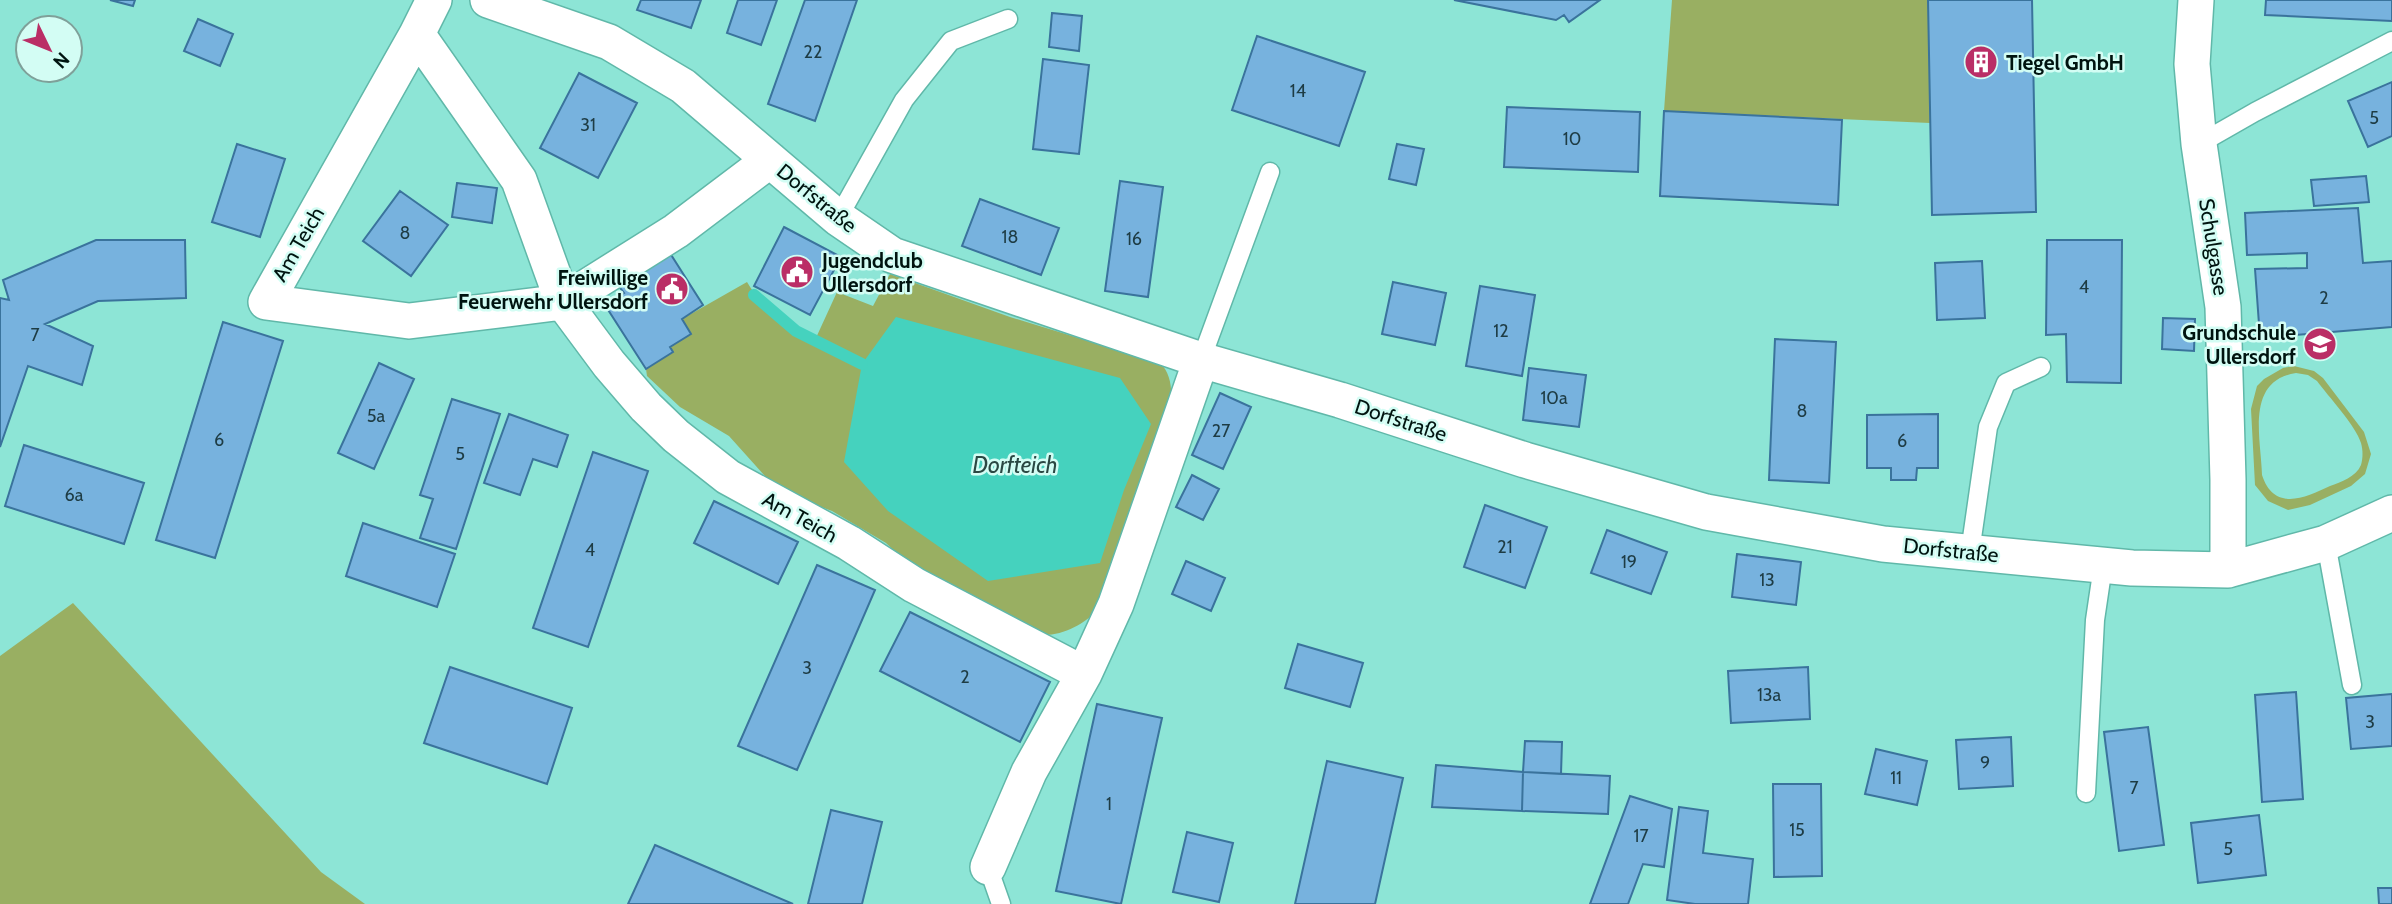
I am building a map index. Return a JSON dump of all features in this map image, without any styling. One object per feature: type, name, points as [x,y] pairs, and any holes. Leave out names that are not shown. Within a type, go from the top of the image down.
[{"type":"street","name":"Am Teich","points":[[435,0],[265,302],[409,321],[563,302]]},
{"type":"street","name":"Dorfstraße","points":[[488,0],[609,42],[683,86],[838,218],[892,255],[1201,360],[1340,400],[1572,474],[1706,512],[1883,544],[2103,566],[2228,570],[2326,543],[2392,513]]},
{"type":"street","name":"Schulgasse","points":[[2196,0],[2192,64],[2199,144],[2223,307],[2228,570]]},
{"type":"street","name":"Am Teich","points":[[417,34],[519,180],[563,302],[609,364],[646,407],[676,436],[729,477],[849,543],[914,585],[1084,674]]},
{"type":"street","points":[[563,302],[676,231],[770,160]]},
{"type":"street","points":[[988,867],[1029,772],[1084,674],[1116,604],[1201,360]]},
{"type":"lane","points":[[838,218],[904,100],[951,41],[1008,19]]},
{"type":"lane","points":[[2199,144],[2392,41]]},
{"type":"lane","points":[[1201,360],[1270,172]]},
{"type":"lane","points":[[1970,552],[1988,427],[2006,383],[2041,367]]},
{"type":"lane","points":[[2326,543],[2352,685]]},
{"type":"lane","points":[[2086,793],[2095,620],[2103,566]]},
{"type":"lane","points":[[988,867],[1001,904]]},
{"type":"shaded area","points":[[1672,0],[1928,0],[1930,123],[1664,111]]},
{"type":"shaded area","points":[[890,274],[1010,317],[1160,363],[1166,371],[1171,385],[1171,400],[1099,609],[1074,627],[1044,635],[904,560],[886,543],[832,511],[772,484],[729,436],[680,407],[647,376],[646,369],[672,352],[670,347],[682,319],[747,282],[776,316],[815,340],[837,292],[873,306]]},
{"type":"shaded area","points":[[2294,366],[2314,371],[2323,378],[2364,432],[2371,454],[2365,474],[2351,486],[2310,505],[2288,510],[2268,501],[2255,485],[2251,409],[2257,386],[2283,368]],"holes":[[[2296,373],[2308,375],[2317,381],[2354,428],[2362,446],[2362,462],[2356,473],[2343,481],[2301,498],[2282,498],[2267,487],[2262,475],[2260,413],[2269,387],[2280,378]]]},
{"type":"shaded area","points":[[73,603],[321,872],[365,904],[0,904],[0,656]]},
{"type":"water","name":"Dorfteich","points":[[896,317],[1120,378],[1151,424],[1124,490],[1100,563],[988,581],[888,511],[844,462],[862,364]]},
{"type":"building","points":[[110,0],[135,0],[133,6]]},
{"type":"building","points":[[641,0],[701,0],[691,28],[637,10]]},
{"type":"building","points":[[738,0],[777,0],[761,45],[727,33]]},
{"type":"building","points":[[805,0],[857,0],[815,121],[768,104]]},
{"type":"building","points":[[1454,0],[1600,0],[1569,22],[1564,15],[1556,20]]},
{"type":"building","name":"Tiegel GmbH","points":[[1928,0],[2032,0],[2036,212],[1932,215]]},
{"type":"building","points":[[2266,0],[2392,0],[2392,21],[2265,15]]},
{"type":"building","points":[[1052,13],[1082,16],[1079,51],[1049,47]]},
{"type":"building","points":[[198,19],[233,34],[220,66],[184,51]]},
{"type":"building","points":[[1257,36],[1365,72],[1339,146],[1232,110]]},
{"type":"building","points":[[1043,59],[1089,65],[1079,154],[1033,149]]},
{"type":"building","points":[[579,73],[637,103],[598,178],[540,148]]},
{"type":"building","points":[[2392,82],[2392,136],[2368,147],[2348,101]]},
{"type":"building","points":[[1507,107],[1640,112],[1638,172],[1504,167]]},
{"type":"building","points":[[1664,111],[1842,120],[1838,205],[1660,196]]},
{"type":"building","points":[[237,144],[285,159],[260,237],[212,222]]},
{"type":"building","points":[[1397,144],[1424,149],[1416,185],[1389,179]]},
{"type":"building","points":[[2366,176],[2369,202],[2314,206],[2311,180]]},
{"type":"building","points":[[1120,181],[1163,187],[1148,297],[1105,291]]},
{"type":"building","points":[[457,183],[497,188],[492,223],[452,217]]},
{"type":"building","points":[[400,191],[448,225],[411,276],[363,241]]},
{"type":"building","points":[[980,199],[1059,228],[1041,275],[962,246]]},
{"type":"building","points":[[2358,208],[2363,263],[2392,261],[2392,327],[2260,338],[2255,269],[2307,268],[2307,253],[2247,255],[2245,213]]},
{"type":"building","name":"Jugendclub Ullersdorf","points":[[784,227],[841,257],[810,315],[754,286]]},
{"type":"building","points":[[96,240],[185,240],[186,298],[98,301],[45,324],[93,346],[82,385],[28,366],[0,447],[0,298],[9,300],[3,280]]},
{"type":"building","points":[[2047,240],[2122,240],[2121,383],[2067,382],[2066,334],[2046,335]]},
{"type":"building","points":[[668,250],[703,305],[682,319],[691,334],[670,347],[673,352],[646,369],[605,305],[624,293],[617,284]]},
{"type":"building","points":[[1982,261],[1985,318],[1937,320],[1935,263]]},
{"type":"building","points":[[1393,282],[1446,293],[1435,345],[1382,334]]},
{"type":"building","points":[[1480,286],[1535,295],[1522,376],[1466,366]]},
{"type":"building","points":[[2163,318],[2195,319],[2194,351],[2162,349]]},
{"type":"building","points":[[223,322],[283,341],[215,558],[156,540]]},
{"type":"building","points":[[1775,339],[1836,342],[1829,483],[1769,480]]},
{"type":"building","points":[[379,363],[414,379],[374,469],[338,453]]},
{"type":"building","points":[[1529,368],[1586,375],[1579,427],[1523,420]]},
{"type":"building","points":[[1220,393],[1251,407],[1223,469],[1192,455]]},
{"type":"building","points":[[452,399],[500,414],[456,549],[420,538],[433,499],[420,495]]},
{"type":"building","points":[[509,414],[568,435],[557,467],[533,459],[520,495],[484,483]]},
{"type":"building","points":[[1938,414],[1938,468],[1917,468],[1916,480],[1891,480],[1891,468],[1867,468],[1867,415]]},
{"type":"building","points":[[24,445],[144,483],[124,544],[5,506]]},
{"type":"building","points":[[593,452],[648,471],[588,647],[533,628]]},
{"type":"building","points":[[1192,475],[1219,489],[1203,520],[1176,507]]},
{"type":"building","points":[[714,501],[798,542],[778,584],[694,543]]},
{"type":"building","points":[[1485,505],[1547,527],[1525,588],[1464,567]]},
{"type":"building","points":[[363,523],[455,554],[437,607],[346,576]]},
{"type":"building","points":[[1607,530],[1667,552],[1651,594],[1591,573]]},
{"type":"building","points":[[1737,554],[1801,562],[1796,605],[1732,597]]},
{"type":"building","points":[[1186,561],[1225,578],[1211,611],[1172,594]]},
{"type":"building","points":[[817,565],[875,590],[797,770],[738,746]]},
{"type":"building","points":[[910,612],[1050,682],[1020,742],[880,671]]},
{"type":"building","points":[[1298,644],[1363,663],[1350,707],[1285,688]]},
{"type":"building","points":[[450,667],[572,708],[547,784],[424,743]]},
{"type":"building","points":[[1808,667],[1810,719],[1731,723],[1728,671]]},
{"type":"building","points":[[2296,692],[2303,799],[2262,802],[2255,695]]},
{"type":"building","points":[[2392,694],[2392,746],[2351,749],[2346,698]]},
{"type":"building","points":[[1097,704],[1162,718],[1121,904],[1056,891]]},
{"type":"building","points":[[2148,727],[2164,845],[2119,851],[2104,732]]},
{"type":"building","points":[[2011,737],[2013,786],[1959,789],[1956,740]]},
{"type":"building","points":[[1525,741],[1562,742],[1561,774],[1523,772]]},
{"type":"building","points":[[1876,749],[1927,761],[1917,805],[1865,794]]},
{"type":"building","points":[[1327,761],[1403,778],[1375,904],[1295,904]]},
{"type":"building","points":[[1436,765],[1523,772],[1522,811],[1432,807]]},
{"type":"building","points":[[1523,772],[1610,776],[1608,814],[1522,811]]},
{"type":"building","points":[[1773,784],[1821,784],[1822,876],[1774,877]]},
{"type":"building","points":[[1630,796],[1672,809],[1664,867],[1643,864],[1628,904],[1590,904]]},
{"type":"building","points":[[1679,807],[1708,811],[1703,853],[1753,859],[1748,904],[1695,904],[1667,900]]},
{"type":"building","points":[[831,810],[882,822],[862,904],[808,904]]},
{"type":"building","points":[[2259,815],[2266,875],[2198,883],[2191,823]]},
{"type":"building","points":[[1187,832],[1233,843],[1219,902],[1173,892]]},
{"type":"building","points":[[655,845],[793,904],[628,904]]},
{"type":"building","points":[[2378,888],[2392,888],[2392,904],[2379,904]]},
{"type":"waterway","points":[[754,295],[796,331],[862,364]]},
{"type":"place","name":"Tiegel GmbH","points":[[1981,62]]},
{"type":"place","name":"Jugendclub Ullersdorf","points":[[797,272]]},
{"type":"place","name":"Freiwillige Feuerwehr Ullersdorf","points":[[672,289]]},
{"type":"place","name":"Grundschule Ullersdorf","points":[[2320,344]]}]
